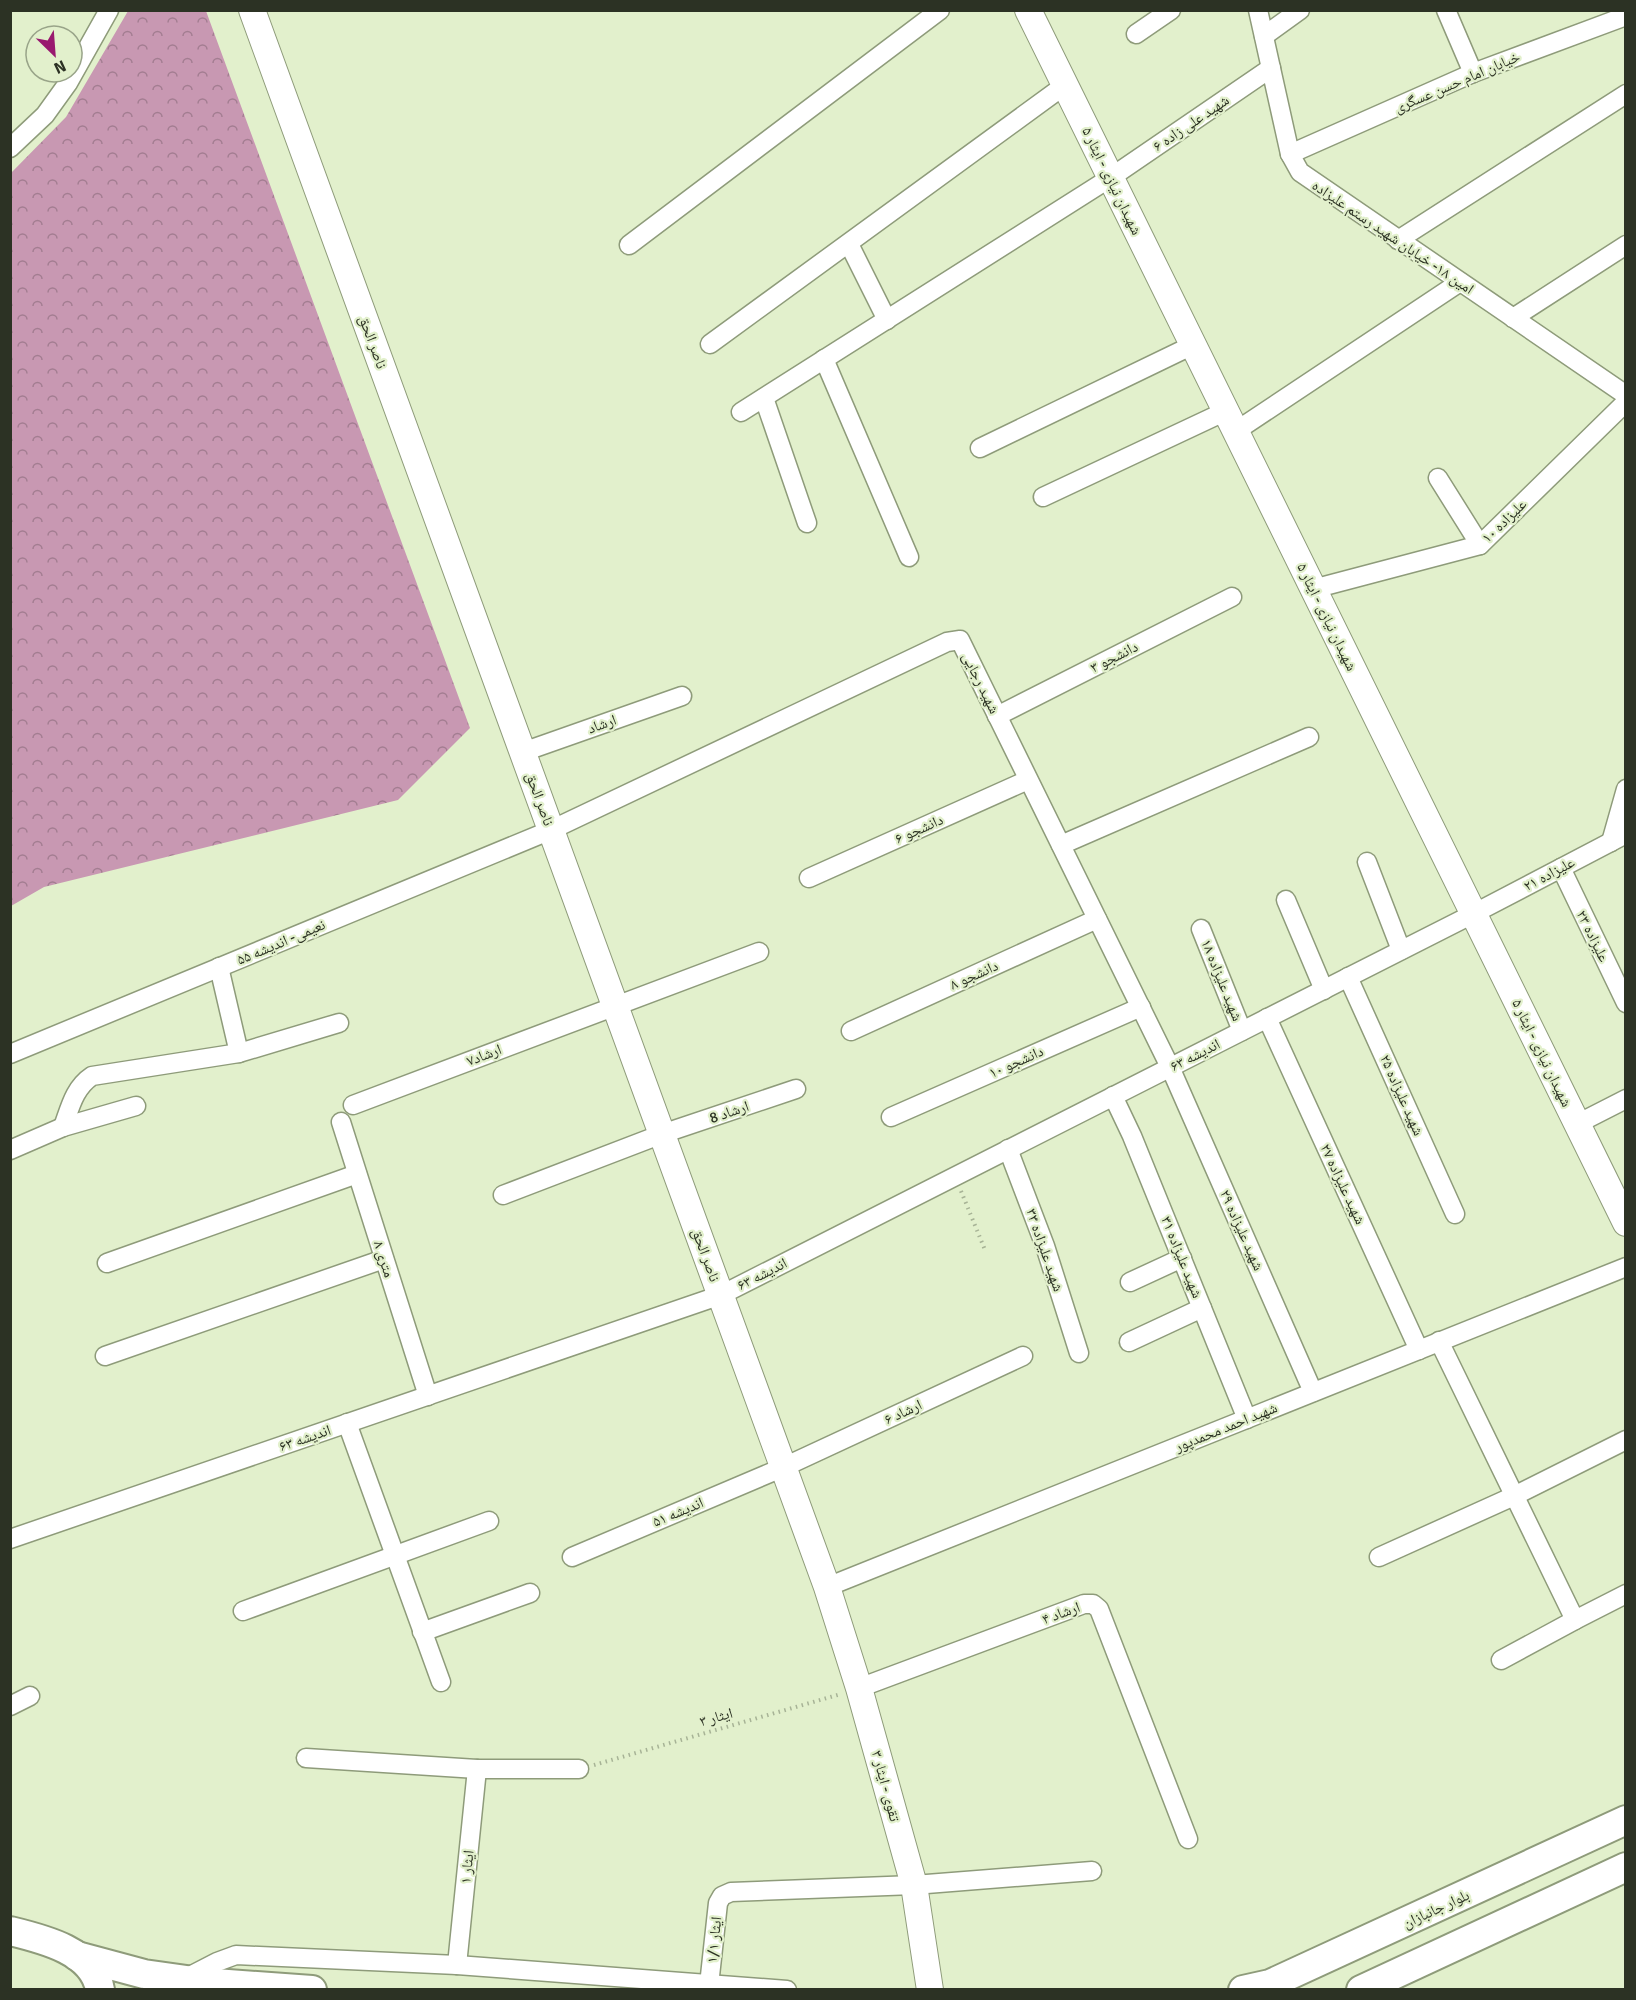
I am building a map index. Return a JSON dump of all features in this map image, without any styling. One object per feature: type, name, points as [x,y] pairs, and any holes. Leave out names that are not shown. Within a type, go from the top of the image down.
[{"type":"main road","name":"بلوار جانبازان","points":[[1243,1989],[1270,1984],[1626,1820]]},
{"type":"main road","points":[[1361,1989],[1626,1867]]},
{"type":"main road","points":[[10,1931],[51,1943],[136,1982],[184,1979],[312,1989]]},
{"type":"main road","points":[[77,1956],[96,1973],[100,1989]]},
{"type":"street","points":[[10,148],[45,115],[68,83],[108,10]]},
{"type":"street","name":"ناصر الحق","points":[[252,10],[827,1587]]},
{"type":"street","points":[[629,245],[940,10]]},
{"type":"street","name":"شهیدان نیازی - ایثار ۵","points":[[1028,10],[1626,1223]]},
{"type":"street","points":[[1136,34],[1171,10]]},
{"type":"street","name":"امین ۱۸- خيابان شهيد رستم عليزاده","points":[[1258,10],[1290,154],[1300,172],[1626,395]]},
{"type":"street","points":[[1264,36],[1300,10]]},
{"type":"street","points":[[1446,10],[1473,73]]},
{"type":"street","name":"خیابان امام حسن عسگری","points":[[1290,154],[1473,73],[1626,16]]},
{"type":"street","name":"شهید علی زاده ۶","points":[[741,412],[1110,177],[1271,68]]},
{"type":"street","points":[[710,344],[1065,86]]},
{"type":"street","points":[[1398,240],[1626,94]]},
{"type":"street","points":[[849,244],[887,320]]},
{"type":"street","points":[[1513,318],[1626,245]]},
{"type":"street","points":[[1043,497],[1231,421],[1460,282]]},
{"type":"street","points":[[980,448],[1193,345]]},
{"type":"street","points":[[824,359],[909,557]]},
{"type":"street","points":[[764,398],[807,523]]},
{"type":"street","name":"علیزاده ۱۰","points":[[1313,589],[1480,545],[1626,402]]},
{"type":"street","points":[[1438,478],[1480,545]]},
{"type":"street","name":"دانشجو ۳","points":[[997,716],[1232,597]]},
{"type":"street","name":"شهید رجایی","points":[[551,830],[947,642],[960,640],[1170,1067]]},
{"type":"street","name":"ارشاد","points":[[523,752],[682,696]]},
{"type":"street","points":[[1061,845],[1309,737]]},
{"type":"street","name":"دانشجو ۶","points":[[809,878],[1029,780]]},
{"type":"street","points":[[1618,838],[1626,789]]},
{"type":"street","name":"نعیمی- اندیشه ۵۵","points":[[10,1054],[551,830]]},
{"type":"street","name":"علیزاده ۲۱","points":[[1473,914],[1618,838]]},
{"type":"street","points":[[1367,862],[1401,950]]},
{"type":"street","name":"علیزاده ۲۳","points":[[1561,868],[1626,1003]]},
{"type":"street","points":[[1286,900],[1324,990]]},
{"type":"street","name":"اندیشه ۶۳","points":[[10,1539],[721,1295],[1473,914]]},
{"type":"street","name":"دانشجو ۸","points":[[851,1031],[1097,919]]},
{"type":"street","name":"شهید علیزاده ۱۸","points":[[1201,929],[1242,1031]]},
{"type":"street","name":"ارشاد۷","points":[[353,1105],[759,952]]},
{"type":"street","points":[[219,967],[239,1053]]},
{"type":"street","name":"شهید علیزاده ۲۵","points":[[1348,977],[1455,1214]]},
{"type":"street","name":"دانشجو ۱۰","points":[[891,1117],[1140,1007]]},
{"type":"street","name":"شهید علیزاده ۲۷","points":[[1267,1018],[1419,1350]]},
{"type":"street","points":[[63,1127],[74,1096],[82,1083],[92,1076],[239,1053],[339,1023]]},
{"type":"street","name":"شهید علیزاده ۲۹","points":[[1170,1067],[1313,1392]]},
{"type":"street","name":"ارشاد 8","points":[[503,1195],[662,1134],[796,1089]]},
{"type":"street","name":"شهید علیزاده ۳۱","points":[[1113,1096],[1132,1136],[1247,1419]]},
{"type":"street","points":[[1576,1124],[1626,1099]]},
{"type":"street","points":[[10,1150],[63,1127],[136,1106]]},
{"type":"street","name":"۸ متری","points":[[341,1122],[428,1396]]},
{"type":"street","name":"شهید علیزاده ۳۳","points":[[1008,1149],[1045,1246],[1079,1353]]},
{"type":"street","points":[[107,1263],[357,1174]]},
{"type":"street","points":[[1130,1282],[1182,1258]]},
{"type":"street","points":[[105,1356],[384,1259]]},
{"type":"street","name":"شهید احمد محمدپور","points":[[827,1587],[1626,1267]]},
{"type":"street","points":[[1129,1342],[1202,1308]]},
{"type":"street","points":[[1439,1341],[1575,1620]]},
{"type":"street","name":"ارشاد ۶","points":[[784,1467],[1023,1356]]},
{"type":"street","points":[[347,1423],[441,1682]]},
{"type":"street","points":[[1379,1557],[1514,1496],[1626,1440]]},
{"type":"street","name":"اندیشه ۵۱","points":[[572,1557],[784,1467]]},
{"type":"street","points":[[243,1611],[489,1521]]},
{"type":"street","name":"تقوی - ایثار ۳","points":[[827,1587],[859,1688],[914,1885],[930,1989]]},
{"type":"street","points":[[423,1632],[530,1593]]},
{"type":"street","points":[[1501,1660],[1626,1594]]},
{"type":"street","name":"ارشاد ۴","points":[[859,1688],[1084,1604],[1094,1604],[1100,1609],[1188,1839]]},
{"type":"street","points":[[10,1706],[30,1696]]},
{"type":"street","points":[[306,1758],[477,1769],[579,1769]]},
{"type":"street","name":"ایثار ۱","points":[[457,1965],[477,1769]]},
{"type":"street","points":[[914,1885],[1092,1871]]},
{"type":"street","name":"ایثار ۱/۱","points":[[709,1985],[718,1903],[722,1896],[731,1892],[914,1885]]},
{"type":"street","points":[[184,1979],[236,1955],[457,1965],[787,1989]]},
{"type":"path","points":[[955,1176],[985,1250]]},
{"type":"path","name":"ایثار ۳","points":[[579,1769],[859,1688]]},
{"type":"green space","points":[[128,11],[206,11],[470,728],[398,800],[44,887],[11,906],[11,173],[66,117]]}]
